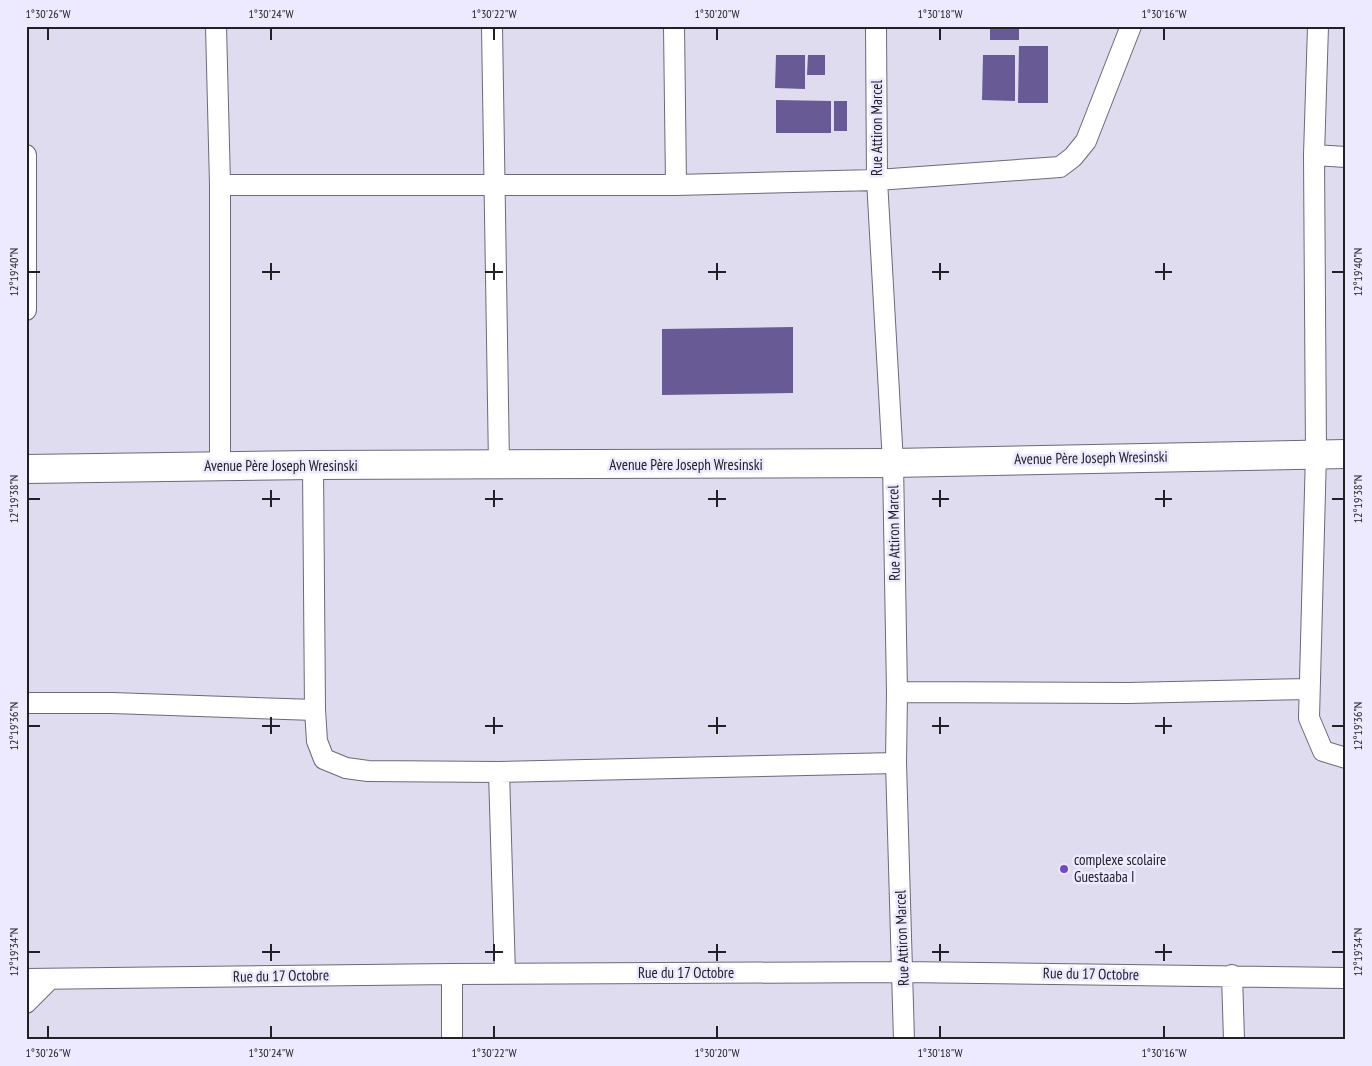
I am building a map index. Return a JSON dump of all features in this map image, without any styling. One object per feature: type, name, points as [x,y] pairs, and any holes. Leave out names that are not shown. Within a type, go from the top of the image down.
[{"type":"street","points":[[216,26],[220,185],[220,466]]},
{"type":"street","points":[[492,26],[498,465]]},
{"type":"street","points":[[674,26],[676,185]]},
{"type":"street","name":"Rue Attiron Marcel","points":[[876,26],[877,180],[893,463],[897,692],[896,763],[904,1040]]},
{"type":"street","points":[[220,185],[332,183],[676,185],[877,180],[1060,167],[1086,141],[1131,26]]},
{"type":"street","points":[[1318,26],[1314,155],[1316,453],[1309,718],[1323,751],[1346,758]]},
{"type":"street","points":[[26,155],[26,310]]},
{"type":"street","points":[[1314,155],[1346,157]]},
{"type":"street","name":"Avenue Père Joseph Wresinski","points":[[26,469],[313,465],[893,463],[1316,453],[1346,454]]},
{"type":"street","points":[[313,465],[315,710],[317,741],[324,758],[346,768],[368,771],[498,772],[896,763]]},
{"type":"street","points":[[897,692],[1128,693],[1309,689]]},
{"type":"street","points":[[26,703],[112,703],[315,710]]},
{"type":"street","points":[[498,772],[505,974]]},
{"type":"street","name":"Rue du 17 Octobre","points":[[26,979],[452,974],[903,972],[1346,978]]},
{"type":"street","points":[[452,974],[452,1040]]},
{"type":"street","points":[[1232,975],[1234,1040]]},
{"type":"street","points":[[26,1003],[49,980]]},
{"type":"building","points":[[990,26],[1019,26],[1019,40],[990,40]]},
{"type":"building","points":[[1019,46],[1048,46],[1048,103],[1018,103]]},
{"type":"building","points":[[776,55],[805,55],[805,89],[775,88]]},
{"type":"building","points":[[808,55],[825,55],[825,75],[807,75]]},
{"type":"building","points":[[983,55],[1015,55],[1015,101],[982,100]]},
{"type":"building","points":[[776,100],[831,101],[831,133],[776,133]]},
{"type":"building","points":[[834,101],[847,101],[847,131],[834,131]]},
{"type":"building","points":[[793,327],[793,393],[662,395],[662,329]]},
{"type":"place","name":"complexe scolaire Guestaaba I","points":[[1064,869]]}]
